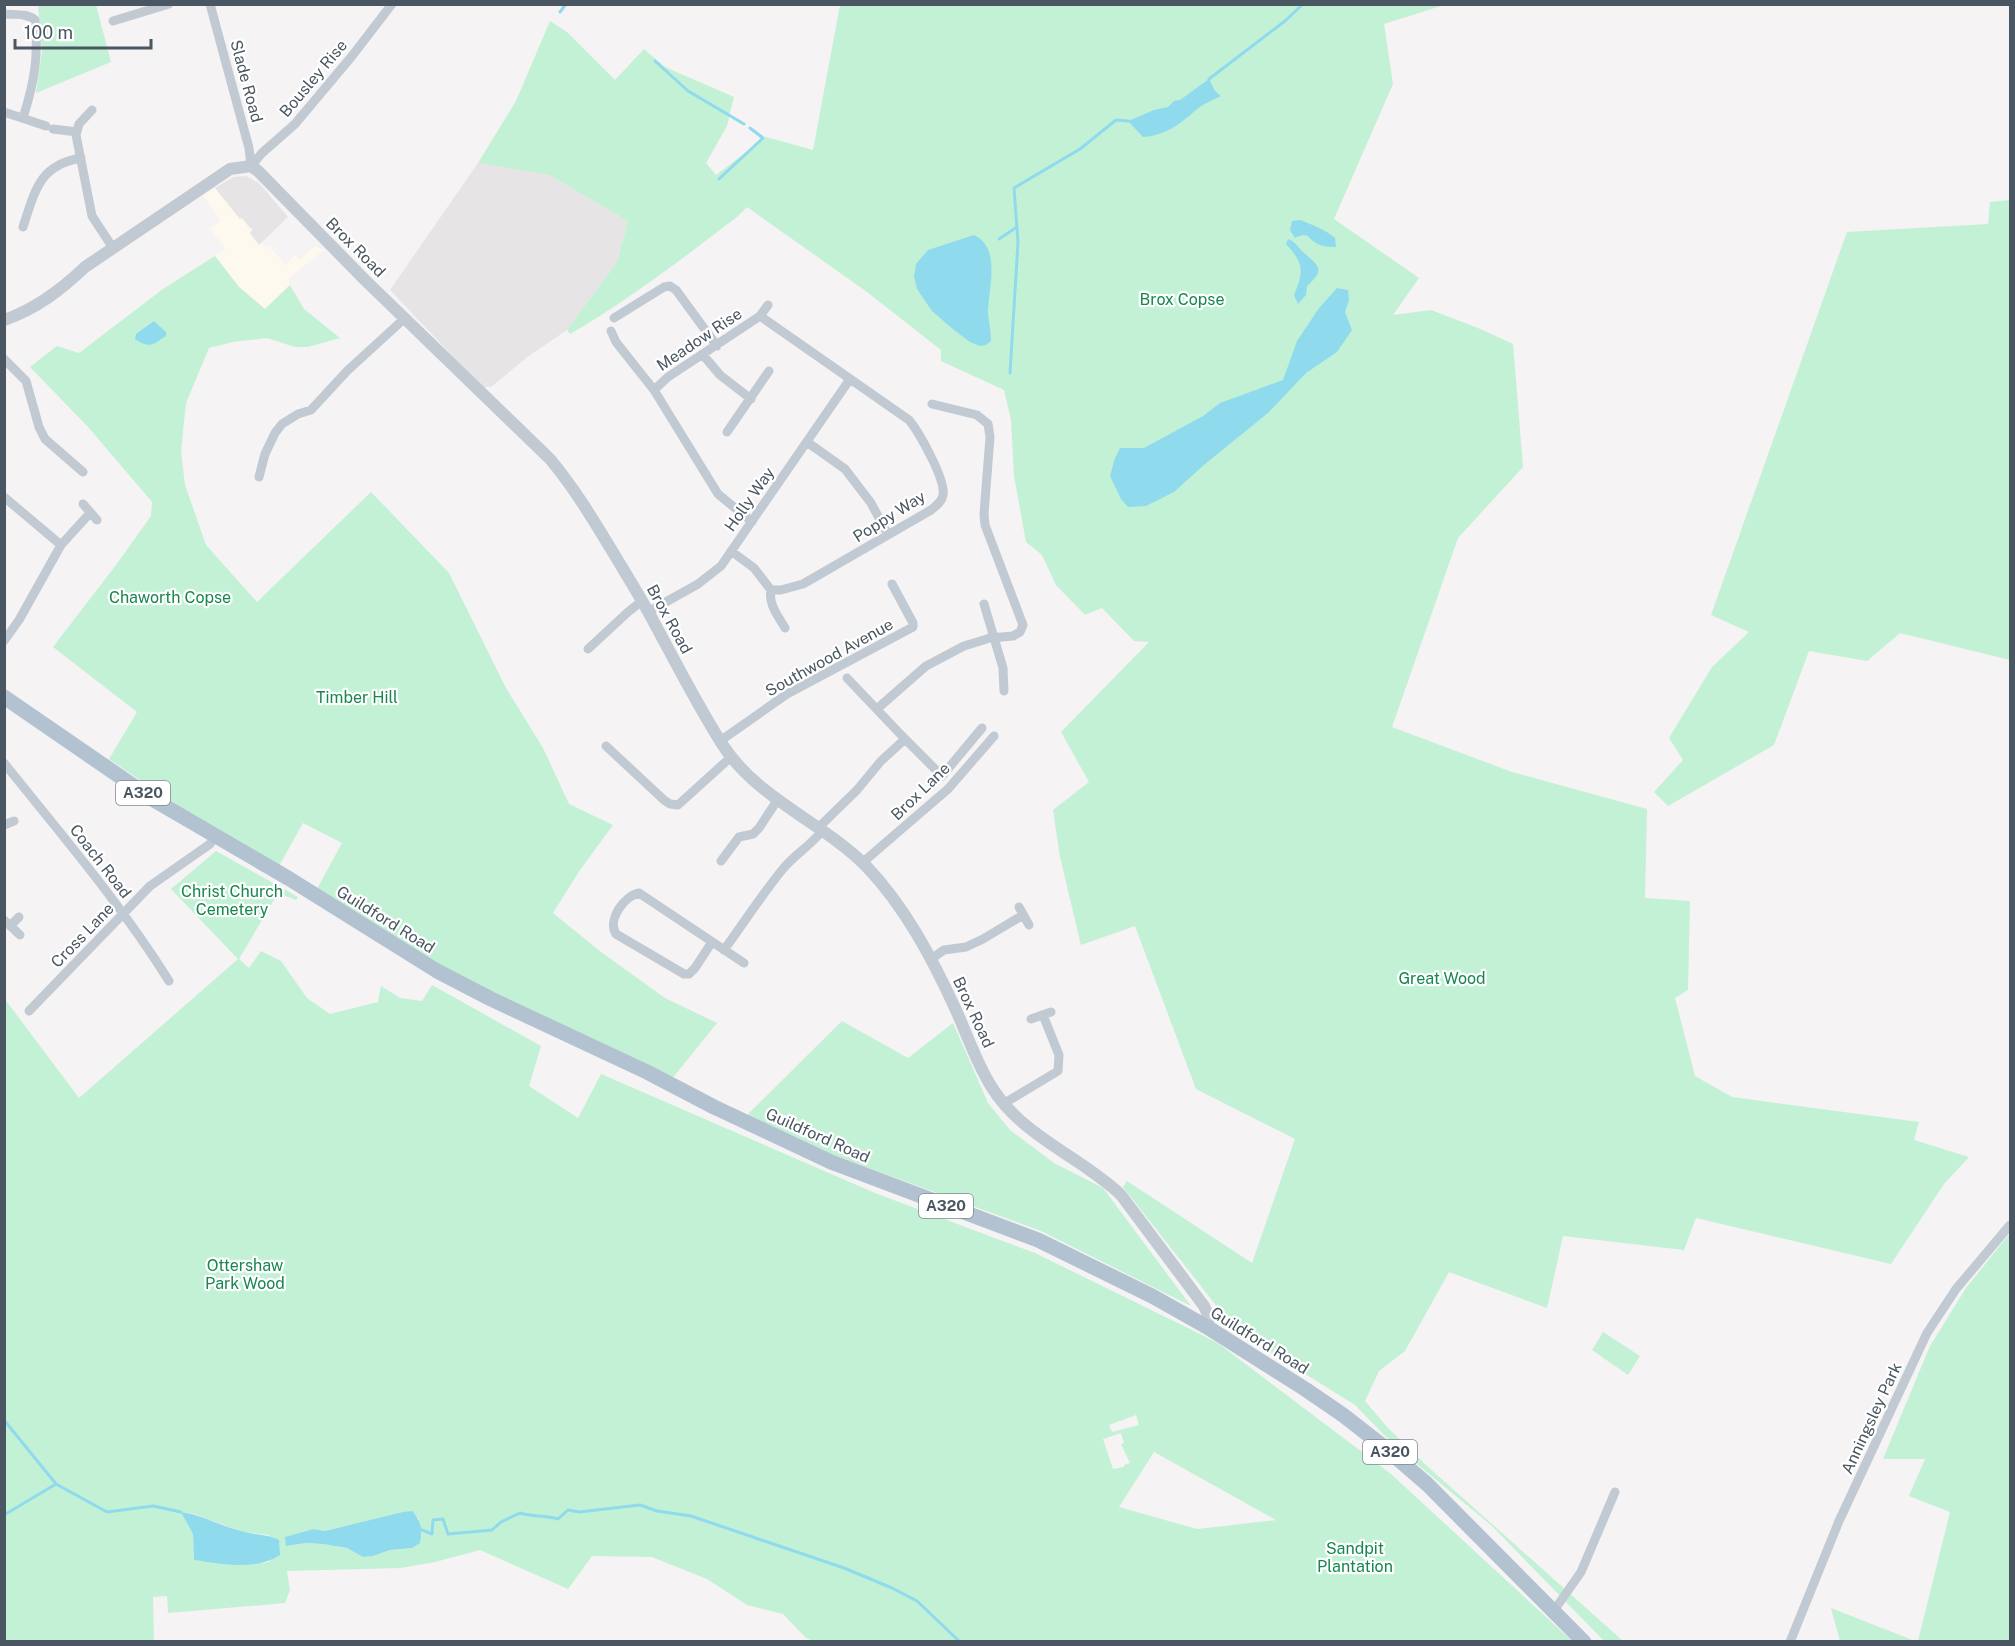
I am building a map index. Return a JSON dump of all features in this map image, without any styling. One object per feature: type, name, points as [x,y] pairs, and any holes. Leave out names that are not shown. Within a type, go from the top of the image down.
[{"type":"main road","name":"Guildford Road","points":[[4,697],[154,800],[288,878],[437,971],[831,1162],[1038,1240],[1208,1327],[1305,1389],[1384,1447],[1427,1484],[1584,1641]]},
{"type":"street","points":[[113,21],[142,8],[169,4]]},
{"type":"street","name":"Slade Road","points":[[210,4],[249,148],[250,166]]},
{"type":"street","name":"Bousley Rise","points":[[250,166],[295,124],[352,57],[392,4]]},
{"type":"street","points":[[4,14],[31,16],[35,20],[37,63],[34,84],[23,118]]},
{"type":"street","points":[[92,110],[79,124],[77,132],[92,216],[113,248]]},
{"type":"street","points":[[4,112],[49,128],[77,132]]},
{"type":"street","points":[[23,227],[32,200],[45,173],[65,160],[81,158]]},
{"type":"street","points":[[4,320],[35,307],[69,283],[85,267],[230,169],[250,166]]},
{"type":"street","name":"Brox Road","points":[[250,166],[268,181],[365,280],[550,459],[567,479],[582,500],[720,741],[732,757],[748,776],[862,863],[894,900],[931,959],[956,1008],[990,1085],[1003,1104],[1024,1125],[1105,1179],[1121,1196],[1204,1306],[1209,1317],[1208,1327]]},
{"type":"street","points":[[614,318],[664,287],[670,286],[676,290],[717,346]]},
{"type":"street","points":[[760,316],[768,305]]},
{"type":"street","name":"Meadow Rise","points":[[654,390],[668,378],[760,316],[850,379]]},
{"type":"street","points":[[259,477],[265,454],[282,424],[310,410],[347,371],[405,318]]},
{"type":"street","name":"Meadow Rise","points":[[611,331],[616,342],[654,390],[718,494],[752,522]]},
{"type":"street","points":[[703,355],[720,375],[751,399]]},
{"type":"street","points":[[4,359],[26,381],[39,427],[45,439],[83,472]]},
{"type":"street","points":[[727,432],[769,371]]},
{"type":"street","name":"Holly Way","points":[[592,650],[628,612],[645,607],[707,578],[721,566],[850,379]]},
{"type":"street","name":"Poppy Way","points":[[771,590],[781,590],[803,584],[932,510],[942,499],[944,492],[940,480],[919,433],[909,420],[850,379]]},
{"type":"street","points":[[878,708],[926,666],[964,646],[994,638],[1013,636],[1020,632],[1023,625],[985,525],[990,429],[985,420],[977,415],[932,404]]},
{"type":"street","points":[[807,442],[845,469],[871,503],[888,535]]},
{"type":"street","points":[[4,497],[61,544]]},
{"type":"street","points":[[4,641],[19,620],[61,544],[94,516],[83,504]]},
{"type":"street","points":[[731,551],[754,568],[771,590],[769,598],[771,604],[785,628]]},
{"type":"street","name":"Southwood Avenue","points":[[720,741],[786,694],[912,627],[913,622],[892,584]]},
{"type":"street","points":[[984,604],[1003,668],[1004,691]]},
{"type":"street","points":[[847,678],[942,776],[982,728]]},
{"type":"street","name":"Brox Lane","points":[[862,863],[948,789],[994,736]]},
{"type":"street","points":[[724,950],[795,855],[813,843],[820,829],[881,761],[905,739]]},
{"type":"street","points":[[606,746],[664,800],[674,805],[681,803],[732,757]]},
{"type":"street","name":"Coach Road","points":[[4,763],[147,945],[169,981]]},
{"type":"street","points":[[721,861],[739,837],[753,834],[759,828],[778,799]]},
{"type":"street","points":[[4,825],[14,820]]},
{"type":"street","name":"Cross Lane","points":[[29,1011],[150,886],[210,844],[214,837]]},
{"type":"street","points":[[712,942],[695,968],[689,974],[684,974],[616,934],[612,928],[613,920],[626,900],[632,895],[639,894],[744,963]]},
{"type":"street","points":[[931,959],[944,950],[966,947],[983,939],[1021,911],[1029,925]]},
{"type":"street","points":[[19,917],[8,923],[20,935]]},
{"type":"street","points":[[1003,1104],[1058,1071],[1059,1055],[1047,1014],[1031,1019]]},
{"type":"street","name":"Anningsley Park","points":[[1790,1641],[1839,1521],[1927,1332],[1956,1289],[2010,1225]]},
{"type":"street","points":[[1553,1612],[1581,1572],[1614,1492]]},
{"type":"shaded area","points":[[478,163],[549,175],[628,221],[617,262],[567,330],[526,358],[491,387],[482,387],[390,290]]},
{"type":"shaded area","points":[[246,176],[259,183],[288,217],[259,245],[250,233],[253,229],[242,218],[240,219],[215,188],[233,177]]},
{"type":"shaded area","points":[[215,188],[240,218],[253,229],[251,231],[259,245],[262,242],[267,249],[270,246],[285,265],[295,255],[300,260],[315,246],[324,250],[288,279],[290,285],[265,309],[239,287],[215,256],[225,249],[210,228],[221,221],[203,196]]},
{"type":"green space","points":[[38,5],[96,5],[111,62],[36,93],[42,52]]},
{"type":"green space","points":[[840,5],[1444,5],[1384,24],[1393,84],[1334,219],[1419,278],[1393,315],[1431,310],[1513,344],[1523,467],[1458,538],[1392,727],[1512,772],[1647,809],[1645,898],[1690,901],[1688,990],[1675,998],[1695,1076],[1732,1097],[1919,1122],[1914,1140],[1969,1157],[1944,1184],[1891,1264],[1696,1218],[1684,1250],[1563,1236],[1547,1308],[1449,1272],[1405,1351],[1379,1371],[1365,1401],[1387,1427],[1427,1466],[1623,1641],[1604,1641],[1491,1525],[1394,1445],[1355,1405],[1222,1322],[1215,1304],[1123,1187],[1127,1181],[1252,1263],[1295,1139],[1196,1089],[1135,926],[1081,945],[1060,857],[1053,810],[1089,782],[1061,732],[1149,642],[1134,641],[1102,608],[1085,615],[1056,585],[1042,555],[1026,542],[1014,476],[1011,420],[1004,390],[941,361],[941,350],[867,292],[747,207],[737,217],[655,278],[570,334],[567,330],[617,262],[628,221],[549,175],[478,163],[516,101],[550,21],[567,32],[615,80],[644,49],[665,67],[734,97],[727,126],[706,163],[716,175],[766,137],[813,150]]},
{"type":"green space","points":[[2010,200],[2010,660],[1900,633],[1867,661],[1809,651],[1774,745],[1668,806],[1654,792],[1683,760],[1669,738],[1712,667],[1749,632],[1711,615],[1847,232],[1988,224],[1990,202]]},
{"type":"green space","name":"Timber Hill","points":[[215,256],[239,287],[265,309],[290,285],[304,309],[340,338],[308,347],[295,347],[267,338],[233,342],[209,348],[186,403],[181,451],[185,485],[206,545],[257,602],[371,492],[449,573],[506,688],[543,748],[569,804],[613,825],[580,870],[553,913],[601,952],[665,998],[717,1023],[671,1080],[461,978],[317,889],[342,843],[303,823],[279,866],[193,816],[109,759],[137,712],[53,647],[151,516],[152,502],[89,428],[30,367],[57,346],[79,353],[163,289]]},
{"type":"green space","name":"Ottershaw Park Wood","points":[[216,851],[298,897],[296,900],[278,893],[239,959],[249,968],[261,951],[281,961],[307,998],[330,1014],[378,1002],[381,986],[400,998],[422,1001],[432,985],[541,1046],[529,1086],[578,1118],[601,1074],[875,1193],[1035,1253],[1219,1344],[1391,1474],[1572,1641],[813,1641],[806,1638],[783,1614],[747,1605],[707,1579],[652,1557],[592,1556],[568,1589],[480,1550],[401,1568],[287,1571],[290,1590],[285,1603],[168,1613],[167,1596],[153,1597],[154,1641],[5,1641],[4,998],[79,1098],[238,959],[171,889]],"holes":[[[1136,1415],[1139,1425],[1112,1432],[1109,1425]],[[1121,1433],[1124,1443],[1121,1444],[1130,1463],[1113,1469],[1103,1439]],[[1154,1452],[1277,1520],[1197,1529],[1119,1507]],[[411,1511],[419,1519],[412,1548],[390,1550],[363,1557],[347,1548],[323,1544],[306,1543],[287,1546],[314,1529],[325,1531]],[[182,1512],[194,1514],[243,1532],[269,1535],[269,1562],[235,1565],[194,1560],[193,1534]]]},
{"type":"green space","points":[[842,1021],[908,1058],[953,1023],[988,1103],[1010,1130],[1054,1163],[1103,1188],[1191,1306],[1041,1231],[822,1151],[746,1116]]},
{"type":"green space","points":[[2010,1233],[2010,1641],[1918,1641],[1950,1512],[1909,1496],[1925,1459],[1883,1459],[1930,1346],[1966,1288]]},
{"type":"green space","points":[[1603,1332],[1640,1356],[1628,1375],[1592,1350]]},
{"type":"green space","points":[[1831,1608],[1915,1641],[1840,1641]]},
{"type":"water","points":[[1209,79],[1215,91],[1221,96],[1202,106],[1172,128],[1143,137],[1128,121],[1168,107]]},
{"type":"water","points":[[1300,220],[1335,238],[1336,247],[1321,245],[1305,235],[1295,238],[1290,230],[1292,221]]},
{"type":"water","points":[[974,235],[983,241],[988,249],[992,270],[988,313],[991,341],[980,346],[970,342],[932,311],[917,289],[914,277],[916,264],[928,250]]},
{"type":"water","points":[[1288,239],[1295,243],[1318,268],[1317,275],[1307,286],[1306,295],[1298,304],[1294,295],[1301,274],[1299,262],[1286,244]]},
{"type":"water","points":[[1337,288],[1348,290],[1349,300],[1345,312],[1352,330],[1337,352],[1306,373],[1268,413],[1174,492],[1146,506],[1128,507],[1121,499],[1110,476],[1120,448],[1144,448],[1203,416],[1220,403],[1283,380],[1297,341],[1319,308]]},
{"type":"water","points":[[154,321],[166,332],[166,336],[151,345],[135,339],[136,334]]},
{"type":"water","points":[[412,1511],[421,1526],[421,1534],[420,1543],[412,1548],[390,1550],[363,1557],[347,1548],[323,1544],[306,1543],[286,1546],[285,1537],[314,1529],[325,1531]]},
{"type":"water","points":[[181,1512],[279,1540],[280,1555],[249,1565],[194,1560],[193,1534]]},
{"type":"waterway","points":[[560,12],[566,4]]},
{"type":"waterway","points":[[1209,79],[1285,21],[1303,4]]},
{"type":"waterway","points":[[655,61],[688,91],[744,124]]},
{"type":"waterway","points":[[1010,373],[1018,242],[1014,188],[1080,149],[1116,120],[1128,121]]},
{"type":"waterway","points":[[719,179],[763,138],[750,128]]},
{"type":"waterway","points":[[999,239],[1017,227]]},
{"type":"waterway","points":[[4,1420],[56,1484],[107,1512],[153,1506],[181,1512]]},
{"type":"waterway","points":[[4,1515],[56,1484]]},
{"type":"waterway","points":[[422,1530],[432,1534],[433,1520],[443,1519],[448,1534],[492,1530],[501,1522],[520,1513],[558,1519],[568,1510],[579,1512],[640,1505],[657,1511],[691,1516],[844,1568],[892,1588],[917,1601],[960,1642]]},
{"type":"park label","name":"Brox Copse","points":[[1182,299]]},
{"type":"park label","name":"Chaworth Copse","points":[[170,597]]},
{"type":"park label","name":"Christ Church Cemetery","points":[[232,900]]},
{"type":"park label","name":"Great Wood","points":[[1442,978]]},
{"type":"park label","name":"Sandpit Plantation","points":[[1355,1557]]}]
